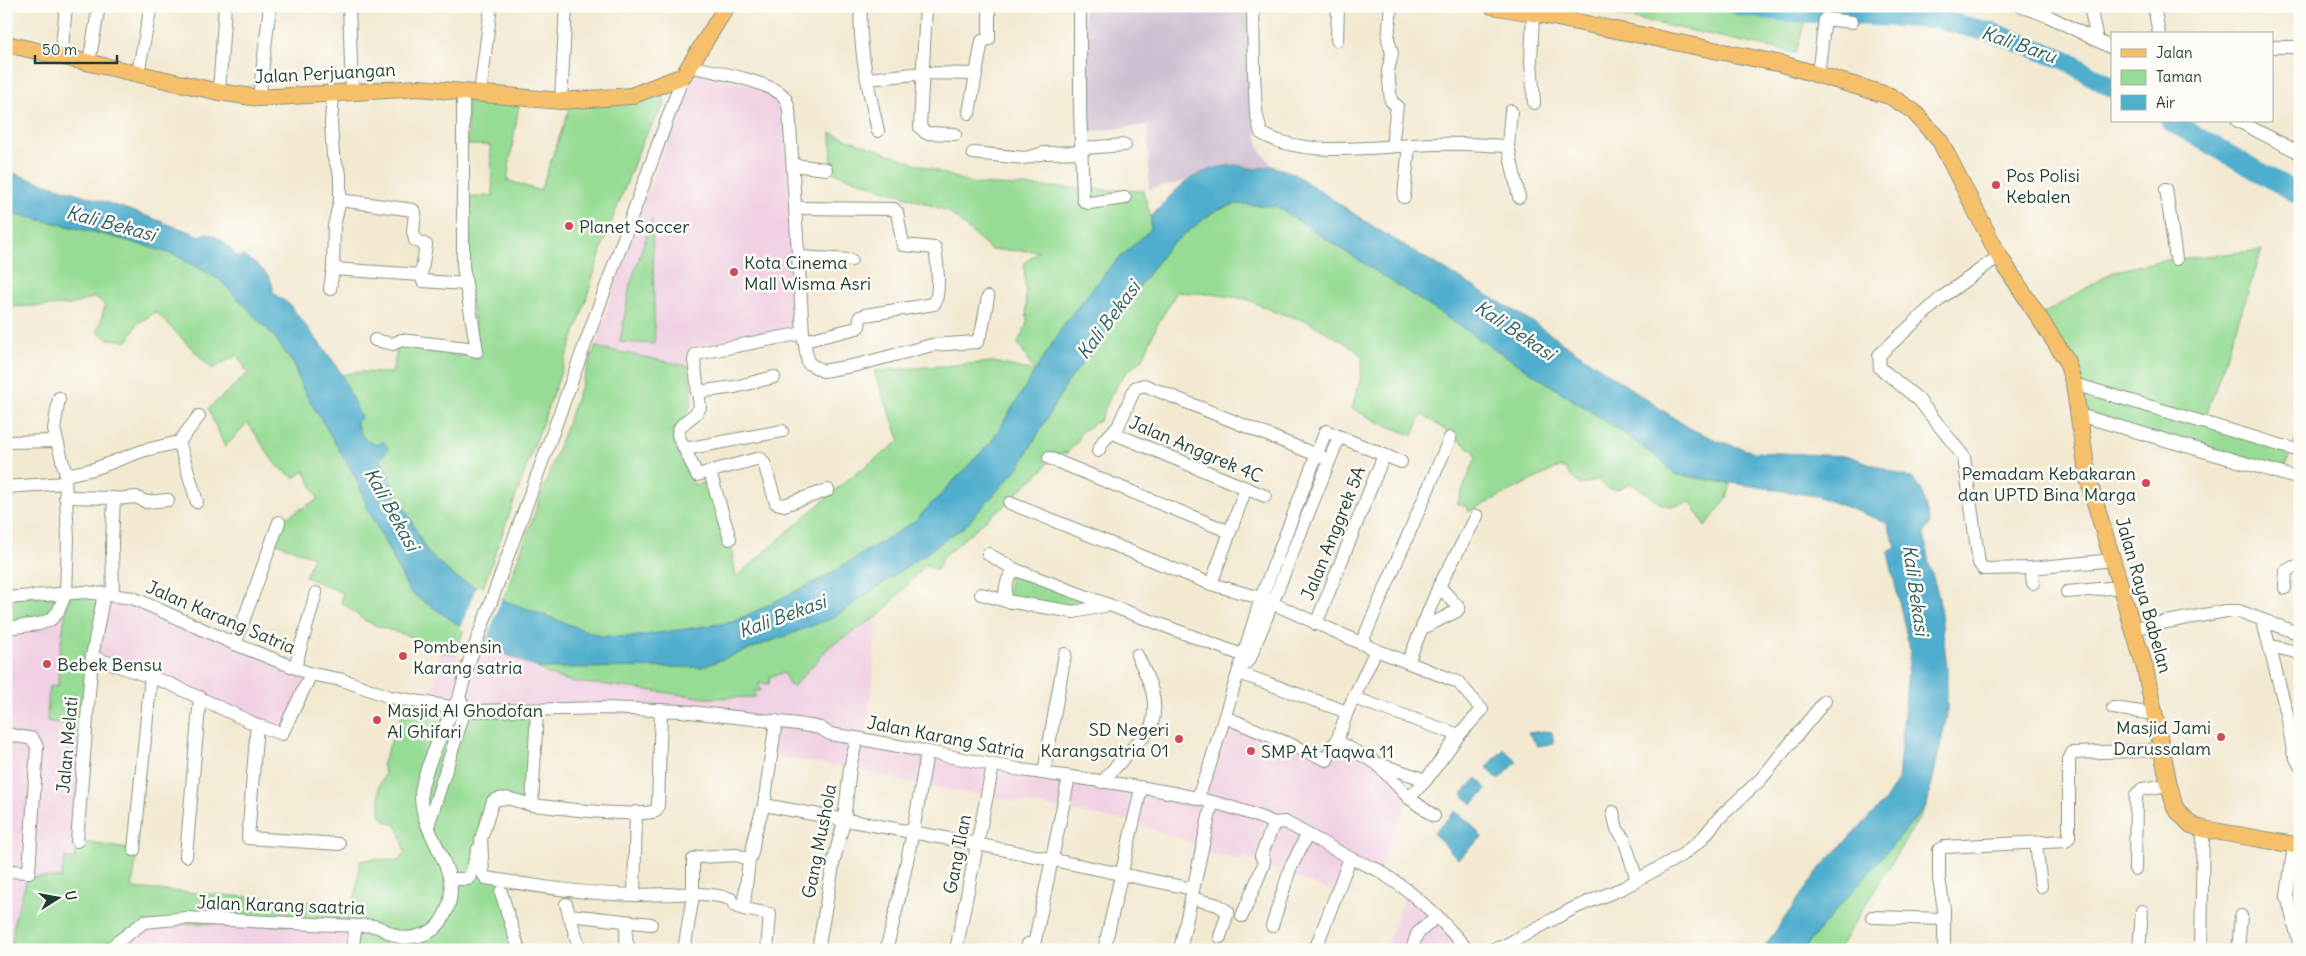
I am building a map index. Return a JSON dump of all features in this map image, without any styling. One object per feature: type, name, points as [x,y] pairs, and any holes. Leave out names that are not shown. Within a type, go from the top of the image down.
[{"type":"main road","points":[[686,71],[727,6]]},
{"type":"main road","name":"Jalan Raya Babelan","points":[[1492,6],[1525,10],[1782,64],[1890,96],[1913,111],[1940,141],[1999,256],[2066,359],[2074,384],[2088,479],[2114,560],[2145,668],[2175,808],[2191,825],[2202,829],[2297,846]]},
{"type":"main road","name":"Jalan Perjuangan","points":[[6,44],[219,92],[259,98],[419,88],[561,101],[630,96],[686,71]]},
{"type":"street","points":[[61,56],[66,6]]},
{"type":"street","points":[[88,62],[100,6]]},
{"type":"street","points":[[138,73],[151,6]]},
{"type":"street","points":[[219,92],[225,6]]},
{"type":"street","points":[[259,98],[270,6]]},
{"type":"street","points":[[349,6],[352,91]]},
{"type":"street","points":[[480,94],[491,6]]},
{"type":"street","points":[[561,101],[566,6]]},
{"type":"street","points":[[862,6],[860,24],[878,130]]},
{"type":"street","points":[[926,6],[920,127],[922,131],[956,134]]},
{"type":"street","points":[[969,113],[982,41],[989,39],[989,6]]},
{"type":"street","points":[[1080,6],[1080,109],[1085,202],[1125,198]]},
{"type":"street","points":[[1253,6],[1255,96],[1261,133],[1275,141],[1290,145],[1332,148],[1437,143],[1508,146]]},
{"type":"street","points":[[1337,40],[1338,6]]},
{"type":"street","points":[[1391,6],[1388,39],[1392,53],[1388,72],[1391,100],[1397,106],[1392,146]]},
{"type":"street","points":[[2020,6],[2047,11],[2111,47]]},
{"type":"street","points":[[2090,6],[2097,40]]},
{"type":"street","points":[[2154,6],[2159,32]]},
{"type":"street","points":[[1525,10],[1534,103]]},
{"type":"street","points":[[1818,74],[1825,19],[1852,22]]},
{"type":"street","points":[[2274,47],[2300,47]]},
{"type":"street","points":[[428,826],[457,734],[462,711],[461,690],[477,641],[686,71],[748,80],[781,93],[787,101],[796,208],[803,337],[808,363],[823,371],[857,366],[932,345],[973,343],[980,339],[988,297]]},
{"type":"street","points":[[868,78],[924,73],[976,74]]},
{"type":"street","points":[[375,340],[393,344],[401,340],[477,351],[465,284],[462,245],[464,198],[463,92]]},
{"type":"street","points":[[330,289],[333,269],[332,247],[340,200],[340,174],[333,155],[331,123],[333,93]]},
{"type":"street","points":[[1511,111],[1508,146],[1519,197]]},
{"type":"street","points":[[2242,122],[2260,127],[2300,152]]},
{"type":"street","points":[[973,153],[1025,158],[1044,153],[1126,145]]},
{"type":"street","points":[[1404,197],[1409,145]]},
{"type":"street","points":[[793,165],[826,169]]},
{"type":"street","points":[[2166,189],[2176,259]]},
{"type":"street","points":[[340,200],[414,210],[413,236],[415,240],[426,245],[421,275],[423,281],[465,284]]},
{"type":"street","points":[[796,208],[894,209],[897,212],[903,245],[935,248],[938,279],[937,296],[934,304],[865,315],[860,317],[860,326],[857,328],[696,354],[694,360],[700,407],[698,414],[683,424],[678,431],[678,435],[697,475],[760,458],[764,463],[776,503],[780,505],[792,503],[828,490]]},
{"type":"street","points":[[1999,256],[1929,308],[1879,355],[1878,362],[1880,368],[1918,399],[1964,457],[1978,563],[1983,569],[2031,568],[2114,560]]},
{"type":"street","points":[[799,257],[850,260]]},
{"type":"street","points":[[333,269],[421,275]]},
{"type":"street","points":[[697,392],[735,388],[774,377]]},
{"type":"street","points":[[1098,451],[1104,440],[1118,427],[1135,388],[1144,384],[1316,453],[1329,460]]},
{"type":"street","points":[[2074,384],[2300,451]]},
{"type":"street","points":[[6,628],[38,624],[50,620],[58,612],[66,593],[68,540],[66,479],[54,430],[59,398]]},
{"type":"street","points":[[2079,415],[2300,479]]},
{"type":"street","points":[[6,487],[66,479],[142,451],[180,442],[199,416]]},
{"type":"street","points":[[685,449],[782,431]]},
{"type":"street","points":[[1197,799],[1316,453],[1326,431],[1339,438],[1401,462]]},
{"type":"street","name":"Jalan Anggrek 4C","points":[[1113,433],[1265,496]]},
{"type":"street","points":[[1266,601],[1339,438]]},
{"type":"street","points":[[1362,642],[1450,438]]},
{"type":"street","points":[[6,442],[56,441]]},
{"type":"street","points":[[180,442],[197,502]]},
{"type":"street","name":"Jalan Anggrek 5A","points":[[1316,624],[1384,455]]},
{"type":"street","points":[[1049,458],[1230,532]]},
{"type":"street","points":[[710,472],[730,539]]},
{"type":"street","points":[[1211,584],[1246,488]]},
{"type":"street","points":[[66,497],[112,496],[115,499],[136,497],[146,502],[168,500]]},
{"type":"street","name":"Jalan Melati","points":[[77,841],[92,657],[108,594],[115,499]]},
{"type":"street","points":[[1010,503],[1211,584],[1266,601],[1316,624],[1362,642],[1376,650],[1458,682],[1482,710],[1459,735],[1426,780],[1409,798]]},
{"type":"street","points":[[1408,662],[1439,586],[1477,516]]},
{"type":"street","points":[[235,644],[279,522]]},
{"type":"street","points":[[988,554],[1016,570],[1246,657]]},
{"type":"street","points":[[2284,588],[2286,571],[2293,567],[2300,567]]},
{"type":"street","points":[[2031,568],[2033,583]]},
{"type":"street","points":[[1006,601],[1004,593],[1008,580],[1016,570]]},
{"type":"street","points":[[1423,628],[1457,611],[1459,608],[1439,586]]},
{"type":"street","points":[[2066,592],[2121,587]]},
{"type":"street","name":"Jalan Karang Satria","points":[[6,598],[66,593],[108,594],[133,598],[235,644],[312,674],[343,680],[390,697],[462,711],[605,708],[661,710],[776,721],[820,728],[830,734],[993,765],[1069,776],[1197,799],[1274,823],[1284,822],[1350,858],[1378,870],[1408,890],[1437,916],[1468,950]]},
{"type":"street","points":[[295,668],[316,593]]},
{"type":"street","points":[[982,594],[1006,601],[1074,612],[1109,605]]},
{"type":"street","points":[[2134,628],[2226,611],[2239,611],[2263,622],[2300,634]]},
{"type":"street","points":[[2263,622],[2271,646],[2287,714],[2293,752],[2300,766]]},
{"type":"street","points":[[2271,646],[2300,653]]},
{"type":"street","points":[[1225,717],[1327,760],[1376,650]]},
{"type":"street","points":[[1044,773],[1065,654]]},
{"type":"street","points":[[1102,782],[1151,728],[1153,721],[1154,690],[1137,655]]},
{"type":"street","points":[[92,657],[151,676],[282,734],[312,674]]},
{"type":"street","points":[[1240,671],[1347,712]]},
{"type":"street","points":[[134,850],[151,676]]},
{"type":"street","points":[[186,856],[200,697]]},
{"type":"street","points":[[1354,698],[1459,735]]},
{"type":"street","points":[[1491,950],[1504,946],[1574,908],[1623,888],[1682,855],[1701,840],[1719,818],[1761,779],[1825,701]]},
{"type":"street","points":[[2113,708],[2155,714]]},
{"type":"street","points":[[532,805],[537,710]]},
{"type":"street","points":[[450,879],[468,878],[472,871],[493,801],[504,798],[532,805],[651,813],[656,811],[658,806],[661,710]]},
{"type":"street","points":[[438,799],[421,797],[431,761],[462,711]]},
{"type":"street","points":[[744,909],[749,860],[755,832],[764,805],[776,721]]},
{"type":"street","points":[[257,724],[248,838],[339,844]]},
{"type":"street","points":[[6,734],[33,740],[37,746],[29,872],[6,871]]},
{"type":"street","name":"Gang Mushola","points":[[818,950],[834,860],[844,821],[850,768],[857,738]]},
{"type":"street","points":[[1337,741],[1376,763],[1426,780]]},
{"type":"street","points":[[1944,945],[1944,919],[1938,860],[1939,850],[1942,848],[2066,841],[2069,837],[2069,760],[2072,753],[2162,750]]},
{"type":"street","points":[[886,950],[897,911],[914,833],[927,752]]},
{"type":"street","points":[[1376,763],[1409,798],[1434,816]]},
{"type":"street","name":"Gang Ilan","points":[[956,950],[993,765]]},
{"type":"street","points":[[1027,950],[1028,944],[1034,945],[1069,776]]},
{"type":"street","points":[[2135,870],[2136,795],[2142,790],[2169,785]]},
{"type":"street","points":[[1104,950],[1141,789]]},
{"type":"street","name":"Jalan Karang saatria","points":[[107,950],[144,922],[186,918],[378,926],[386,933],[401,938],[424,934],[440,925],[451,901],[450,879],[446,862],[428,826],[421,797]]},
{"type":"street","points":[[1180,950],[1212,803]]},
{"type":"street","points":[[764,805],[977,844],[1051,861],[1122,874],[1192,893],[1218,905],[1228,912],[1220,937]]},
{"type":"street","points":[[634,895],[636,812]]},
{"type":"street","points":[[1613,812],[1617,829],[1623,836],[1637,880]]},
{"type":"street","points":[[1242,916],[1262,866],[1264,860],[1261,856],[1274,823]]},
{"type":"street","points":[[2201,950],[2202,829]]},
{"type":"street","points":[[1272,926],[1290,869],[1307,835]]},
{"type":"street","points":[[481,839],[483,874],[486,878],[563,890],[634,895],[726,897],[731,899],[735,906],[770,914],[767,950]]},
{"type":"street","points":[[2036,844],[2041,886]]},
{"type":"street","points":[[2297,846],[2288,896],[2300,946]]},
{"type":"street","points":[[685,944],[693,895],[693,860],[699,857],[737,855],[749,860]]},
{"type":"street","points":[[1315,950],[1350,858]]},
{"type":"street","points":[[501,892],[519,950]]},
{"type":"street","points":[[580,950],[568,909],[627,922],[646,924],[628,945]]},
{"type":"street","points":[[2139,950],[2142,911]]},
{"type":"street","points":[[1412,950],[1417,934],[1437,916]]},
{"type":"street","points":[[2238,950],[2241,916]]},
{"type":"street","points":[[1872,917],[1944,919]]},
{"type":"street","points":[[627,922],[628,945]]},
{"type":"street","points":[[352,950],[356,926]]},
{"type":"shaded area","points":[[1084,6],[1249,6],[1252,109],[1259,148],[1272,166],[1255,169],[1237,165],[1208,171],[1182,182],[1149,189],[1148,125],[1086,132]]},
{"type":"shaded area","points":[[695,72],[755,87],[776,98],[784,123],[795,331],[694,346],[688,366],[595,347],[639,214]]},
{"type":"shaded area","points":[[104,593],[311,674],[284,730],[92,657]]},
{"type":"shaded area","points":[[67,603],[59,656],[58,687],[49,687],[47,721],[86,728],[75,859],[61,878],[34,877],[29,872],[15,918],[11,950],[6,950],[6,628]]},
{"type":"shaded area","points":[[876,619],[873,679],[865,739],[1196,799],[1225,717],[1327,759],[1337,741],[1376,763],[1409,798],[1378,870],[1350,858],[1335,893],[1243,856],[1240,860],[1201,851],[1187,841],[1133,822],[922,785],[850,768],[771,756],[776,722],[454,706],[428,702],[437,675],[440,652],[456,654],[469,662],[479,638],[544,674],[585,685],[599,684],[748,698],[755,697],[754,691],[759,683],[769,684],[770,676],[784,672],[788,685],[794,686],[830,646]]},
{"type":"shaded area","points":[[1407,890],[1468,950],[1385,950]]},
{"type":"shaded area","points":[[144,922],[356,926],[352,950],[107,950]]},
{"type":"green space","points":[[1574,6],[1686,6],[1805,20],[1796,53]]},
{"type":"green space","points":[[662,91],[665,104],[643,140],[602,247],[580,319],[482,590],[455,577],[427,552],[380,459],[378,445],[367,441],[360,433],[342,375],[356,372],[392,373],[398,345],[459,356],[479,353],[466,269],[467,198],[493,195],[490,145],[468,145],[467,98],[519,104],[507,180],[540,191],[569,110],[565,106]]},
{"type":"green space","points":[[831,133],[973,184],[1143,191],[1151,217],[1151,229],[1112,265],[1067,320],[991,442],[915,521],[823,578],[733,622],[631,637],[600,636],[503,600],[595,347],[688,366],[692,401],[687,414],[673,430],[674,442],[694,485],[713,480],[730,539],[736,577],[848,479],[900,441],[874,371],[993,362],[1034,371],[1018,343],[1027,323],[1024,263],[1039,251],[991,250],[948,211],[832,172]]},
{"type":"green space","points":[[1236,204],[1276,206],[1616,428],[1664,462],[1674,474],[1731,484],[1727,498],[1705,527],[1691,502],[1673,506],[1665,505],[1631,484],[1618,489],[1608,489],[1597,479],[1581,485],[1570,476],[1565,468],[1557,468],[1468,512],[1467,507],[1457,504],[1476,457],[1474,451],[1425,416],[1421,416],[1413,436],[1378,422],[1352,408],[1360,380],[1363,357],[1352,347],[1307,321],[1275,312],[1247,299],[1177,292],[1157,325],[1143,359],[1126,372],[1111,395],[1100,420],[1081,432],[1076,444],[1067,453],[1060,453],[1048,462],[1044,469],[1010,499],[1003,508],[995,512],[943,557],[937,570],[925,565],[879,616],[830,646],[794,686],[789,685],[784,673],[770,676],[769,684],[759,683],[760,691],[754,691],[755,697],[708,698],[576,682],[558,678],[537,668],[702,667],[833,618],[965,526],[1019,467],[1066,385],[1169,246],[1216,210]]},
{"type":"green space","points":[[6,212],[113,237],[173,254],[220,280],[273,335],[294,365],[301,386],[355,475],[368,509],[410,592],[464,628],[456,654],[440,652],[439,647],[434,644],[364,620],[341,602],[343,593],[305,577],[313,557],[271,541],[279,522],[318,499],[305,471],[294,478],[275,464],[248,423],[225,447],[208,409],[248,373],[237,355],[212,369],[156,312],[137,324],[128,341],[109,339],[97,332],[105,306],[96,297],[71,305],[6,307]]},
{"type":"green space","points":[[652,219],[655,344],[620,342],[630,285]]},
{"type":"green space","points":[[2262,250],[2204,422],[2292,448],[2283,474],[2079,415],[2074,384],[2040,316],[2113,272],[2158,261]]},
{"type":"green space","points":[[2300,429],[2300,451],[2292,448]]},
{"type":"green space","points":[[1011,574],[1109,605],[1074,612],[1006,601]]},
{"type":"green space","points":[[104,593],[86,728],[47,721],[49,686],[58,687],[59,656],[67,603],[58,612],[6,628],[6,598]]},
{"type":"green space","points":[[429,709],[451,716],[463,716],[458,733],[476,711],[537,710],[532,805],[498,798],[481,839],[483,874],[503,880],[523,950],[422,950],[424,935],[386,933],[383,950],[352,950],[356,927],[144,922],[107,950],[11,950],[15,918],[29,872],[34,877],[61,878],[65,857],[75,859],[77,841],[137,852],[132,888],[351,905],[356,894],[360,861],[373,859],[398,861],[405,853],[401,835],[396,825],[385,821],[380,814],[379,786],[385,774],[382,765],[401,716],[409,717],[414,714],[414,710]]},
{"type":"green space","points":[[1927,805],[1838,950],[1802,950],[1910,824]]},
{"type":"water","name":"Kali Bekasi","points":[[1237,165],[1255,169],[1272,166],[1293,173],[1377,229],[1531,321],[1689,428],[1716,440],[1753,452],[1849,456],[1913,479],[1921,489],[1930,524],[1924,533],[1929,564],[1939,597],[1947,668],[1947,715],[1927,805],[1802,950],[1762,950],[1821,867],[1885,801],[1898,780],[1910,650],[1888,553],[1896,546],[1886,522],[1816,496],[1674,474],[1664,462],[1616,428],[1276,206],[1236,204],[1216,210],[1169,246],[1066,385],[1019,467],[965,526],[833,618],[702,667],[537,668],[496,650],[410,592],[368,509],[356,478],[301,386],[294,365],[273,335],[220,280],[173,254],[109,235],[6,212],[6,171],[122,208],[199,236],[208,233],[222,240],[237,257],[244,256],[264,271],[271,281],[273,293],[289,304],[334,362],[342,375],[361,418],[356,423],[361,435],[366,440],[378,445],[383,441],[389,449],[380,459],[427,552],[455,577],[495,597],[600,636],[631,637],[733,622],[823,578],[915,521],[991,442],[1067,320],[1112,265],[1151,229],[1151,217],[1178,188],[1188,181],[1209,170]]},
{"type":"water","points":[[1552,732],[1554,743],[1538,746],[1528,733]]},
{"type":"water","points":[[1504,749],[1517,762],[1498,780],[1487,767]]},
{"type":"water","points":[[1477,778],[1487,790],[1472,804],[1462,794]]},
{"type":"water","points":[[1455,811],[1469,822],[1482,837],[1458,859],[1433,833]]},
{"type":"pier","points":[[477,585],[502,597],[485,645],[460,628]]},
{"type":"waterway","name":"Kali Baru","points":[[1740,6],[1790,12],[1937,19],[1997,34],[2065,60],[2111,87]]},
{"type":"waterway","name":"Kali Baru","points":[[2172,122],[2300,195]]},
{"type":"place","name":"Pos Polisi Kebalen","points":[[1996,185]]},
{"type":"place","name":"Planet Soccer","points":[[569,226]]},
{"type":"place","name":"Kota Cinema Mall Wisma Asri","points":[[734,272]]},
{"type":"place","name":"Pemadam Kebakaran dan UPTD Bina Marga","points":[[2146,483]]},
{"type":"place","name":"Pombensin Karang satria","points":[[403,656]]},
{"type":"place","name":"Bebek Bensu","points":[[47,664]]},
{"type":"place","name":"Masjid Al Ghodofan Al Ghifari","points":[[377,720]]},
{"type":"place","name":"Masjid Jami Darussalam","points":[[2221,737]]},
{"type":"place","name":"SD Negeri Karangsatria 01","points":[[1179,739]]},
{"type":"place","name":"SMP At Taqwa 11","points":[[1251,751]]}]
